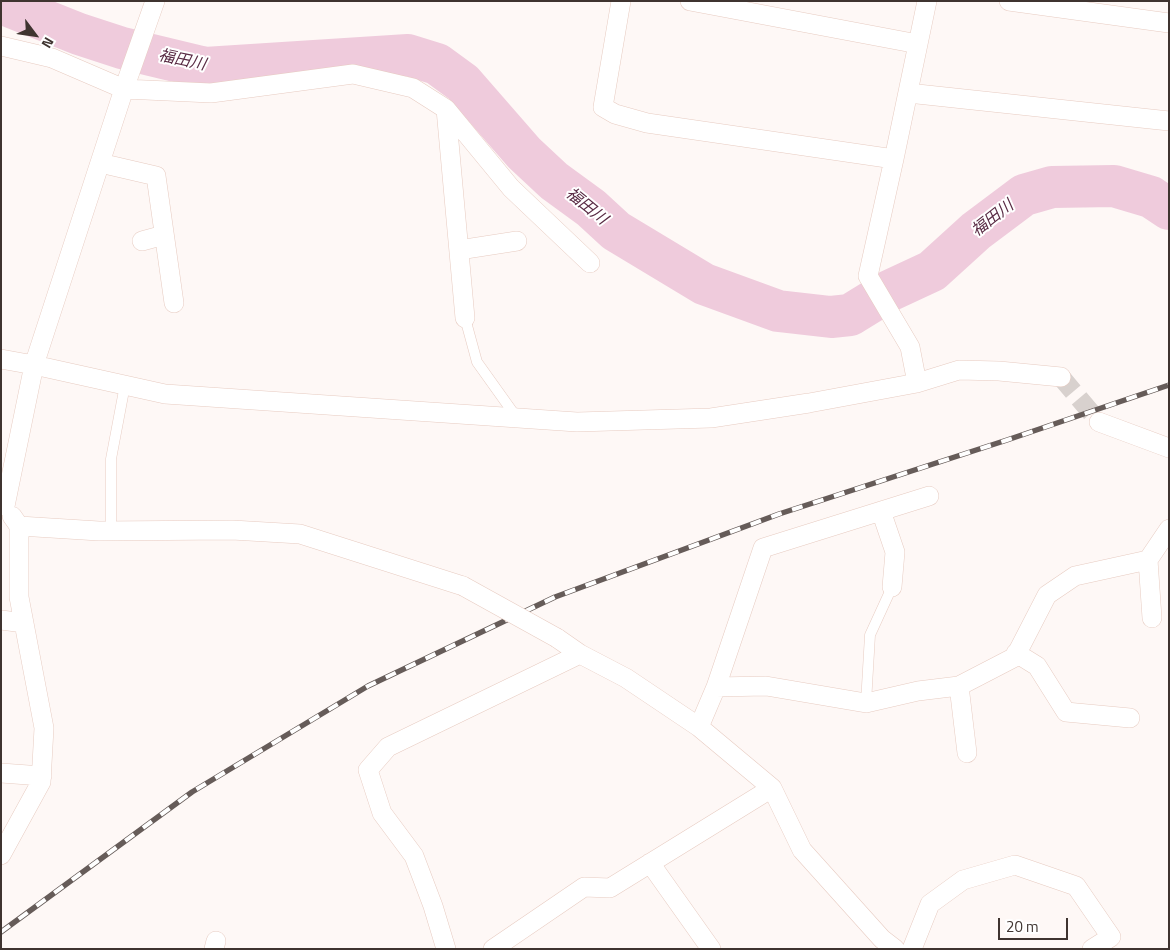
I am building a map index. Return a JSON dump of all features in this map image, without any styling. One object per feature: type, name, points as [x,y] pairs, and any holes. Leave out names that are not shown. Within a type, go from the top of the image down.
[{"type":"street","points":[[1,855],[41,782],[44,728],[19,598],[19,526],[3,505],[34,365],[124,89],[156,1]]},
{"type":"street","points":[[621,1],[603,107],[615,114],[647,123],[894,159]]},
{"type":"street","points":[[690,1],[918,44]]},
{"type":"street","points":[[917,382],[910,347],[868,276],[927,1]]},
{"type":"street","points":[[1009,1],[1169,23]]},
{"type":"street","points":[[1,46],[52,58],[124,89],[211,93],[353,74],[413,88],[446,110],[510,188],[590,263]]},
{"type":"street","points":[[908,93],[1169,121]]},
{"type":"street","points":[[446,110],[465,318]]},
{"type":"street","points":[[100,163],[156,176],[174,303]]},
{"type":"street","points":[[142,241],[164,235]]},
{"type":"street","points":[[459,250],[517,241]]},
{"type":"street","points":[[1,359],[165,394],[577,422],[711,418],[809,403],[917,382],[959,370],[999,371],[1061,377]]},
{"type":"street","points":[[1099,422],[1169,448]]},
{"type":"street","points":[[699,727],[716,687],[763,548],[929,496]]},
{"type":"street","points":[[881,512],[895,552],[892,587]]},
{"type":"street","points":[[19,526],[111,531],[232,530],[300,534],[463,586],[557,638],[580,654],[626,678],[699,727],[772,788],[802,850],[882,939],[895,949]]},
{"type":"street","points":[[1152,618],[1148,560],[1169,529]]},
{"type":"street","points":[[716,687],[766,686],[866,703],[918,691],[959,686],[1015,657],[1047,595],[1075,576],[1148,560]]},
{"type":"street","points":[[1,620],[24,623]]},
{"type":"street","points":[[1016,653],[1037,666],[1066,712],[1130,718]]},
{"type":"street","points":[[446,949],[414,856],[382,812],[368,770],[388,747],[580,654]]},
{"type":"street","points":[[959,686],[967,753]]},
{"type":"street","points":[[1,773],[42,776]]},
{"type":"street","points":[[493,949],[584,887],[610,888],[772,788]]},
{"type":"street","points":[[650,863],[711,949]]},
{"type":"street","points":[[912,949],[930,904],[963,880],[1015,865],[1076,886],[1111,937],[1092,949]]},
{"type":"lane","points":[[465,318],[477,362],[517,418]]},
{"type":"lane","points":[[111,531],[111,459],[125,385]]},
{"type":"lane","points":[[866,703],[870,635],[892,587]]},
{"type":"waterway","name":"福田川","points":[[1,3],[79,34],[122,48],[205,68],[408,55],[437,64],[463,83],[524,153],[554,181],[591,208],[616,231],[704,284],[778,311],[831,317],[850,315],[889,291],[932,271],[976,231],[1024,195],[1052,187],[1114,186],[1151,197],[1169,209]]},
{"type":"tunnel","points":[[1061,377],[1099,422]]},
{"type":"railway","points":[[1,932],[192,792],[368,686],[555,597],[779,514],[1169,385]]}]
